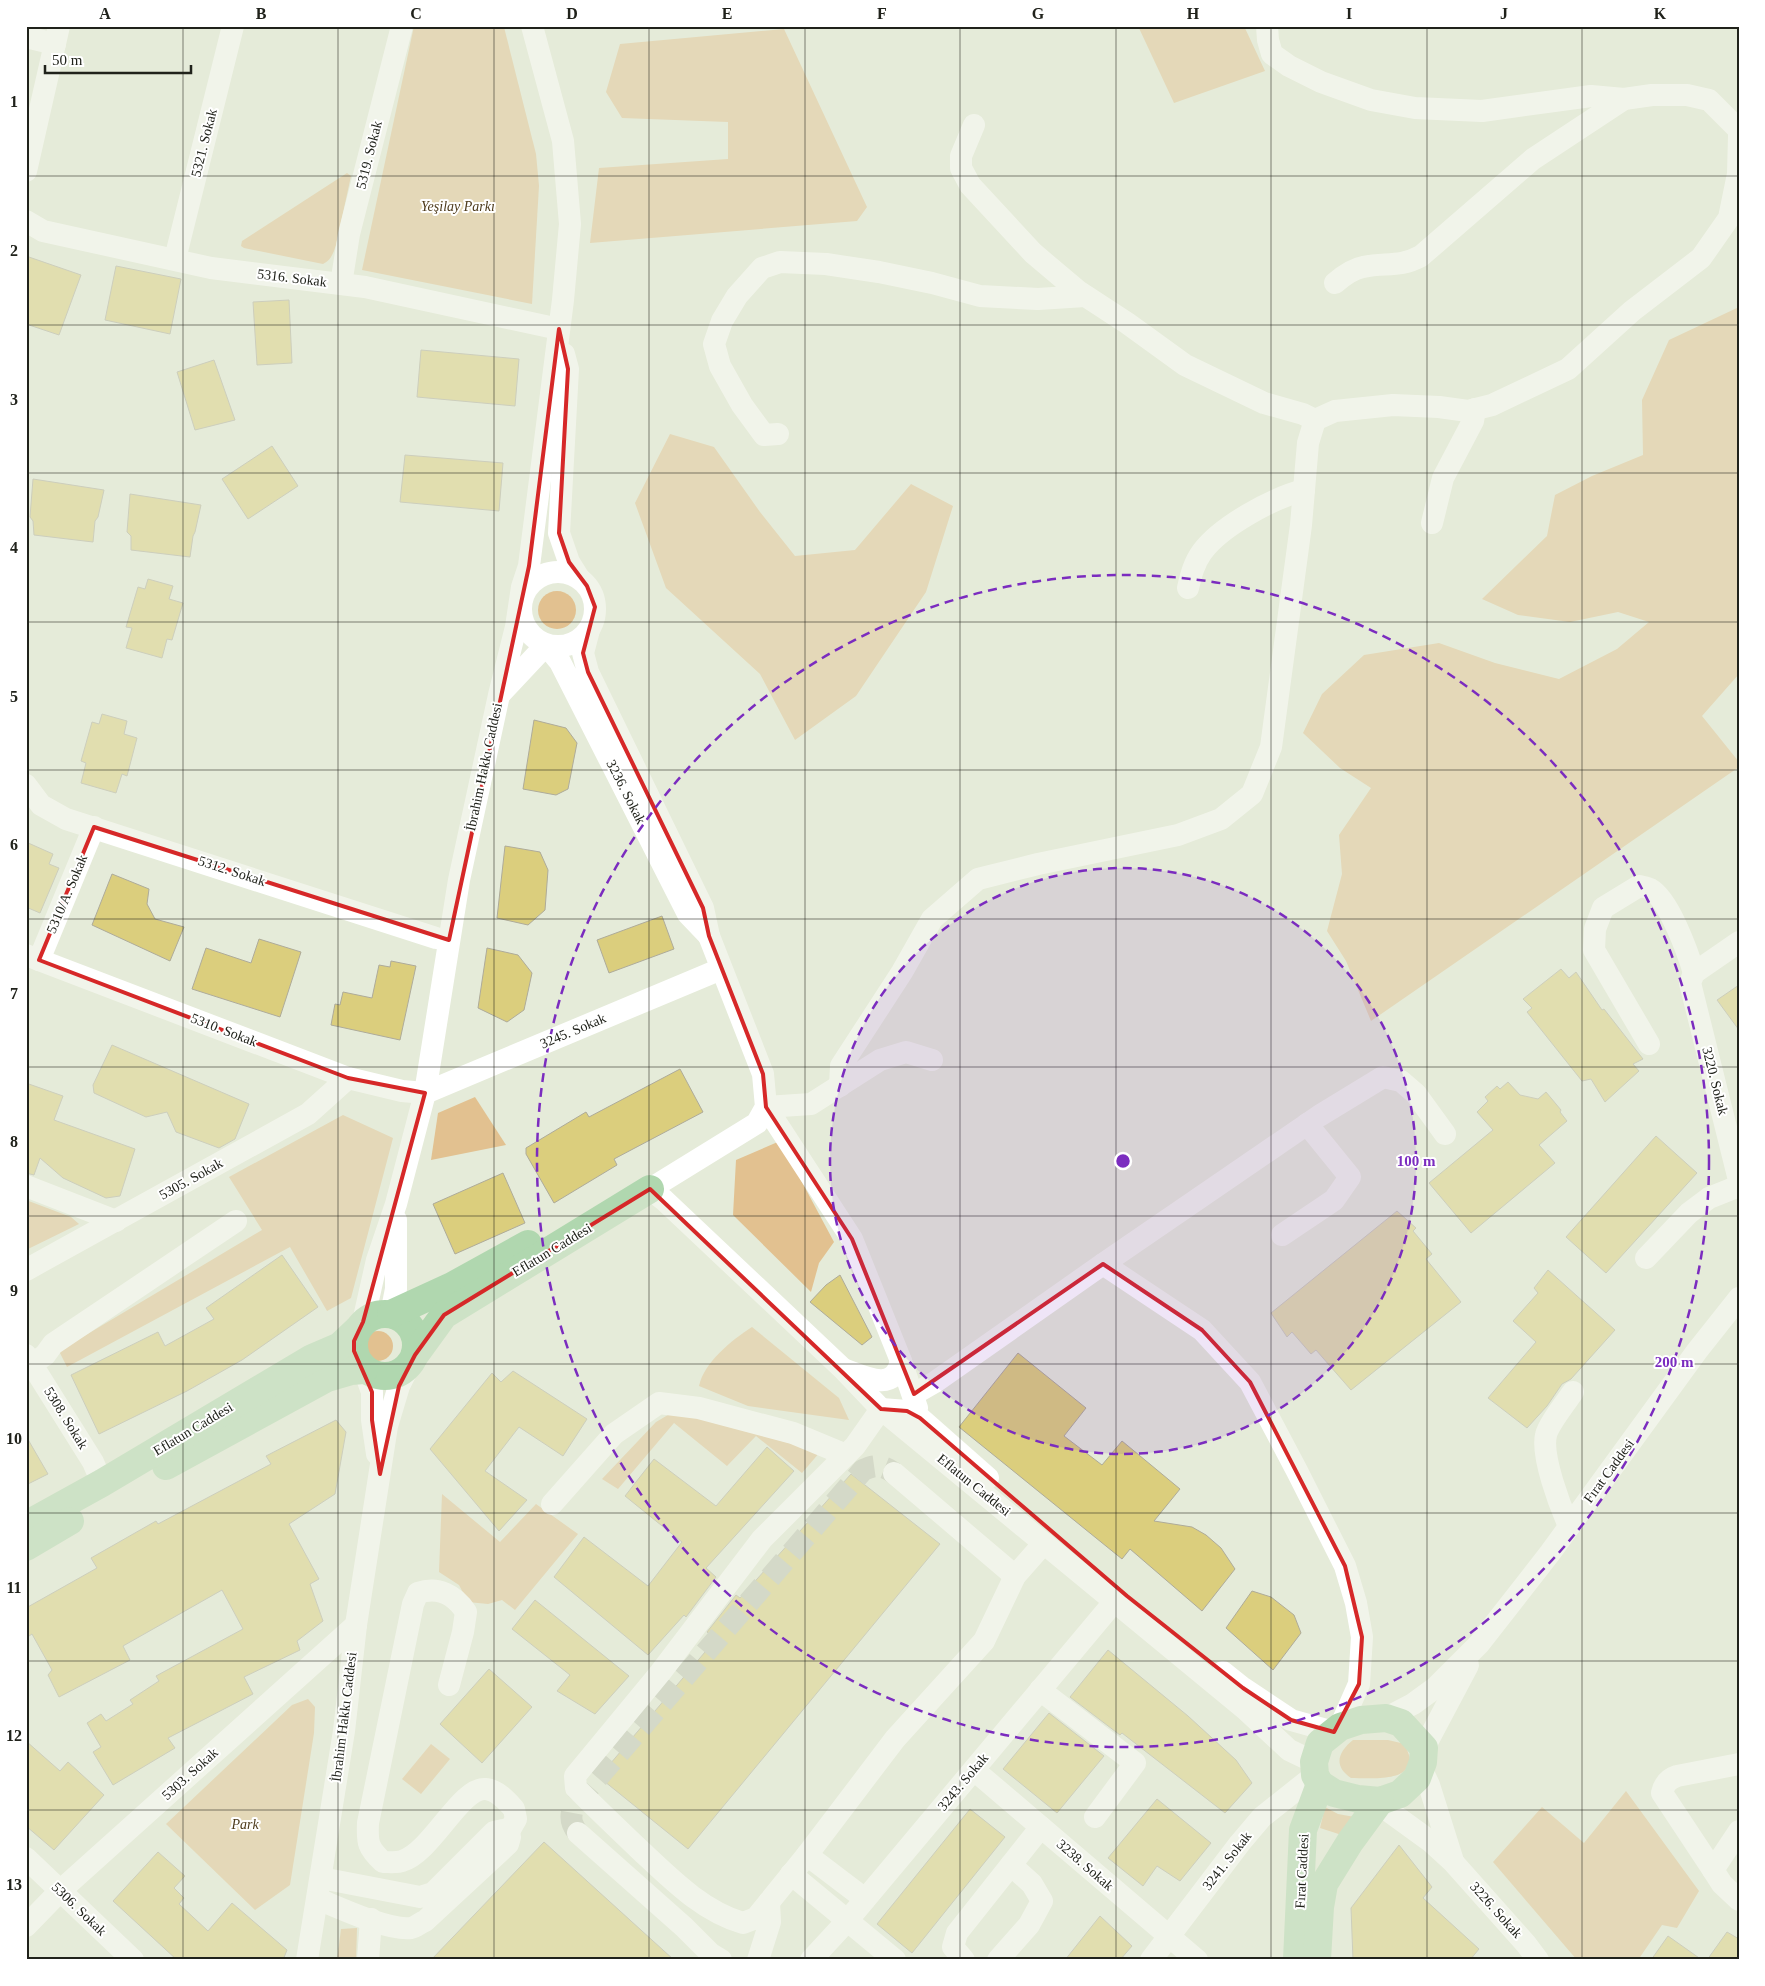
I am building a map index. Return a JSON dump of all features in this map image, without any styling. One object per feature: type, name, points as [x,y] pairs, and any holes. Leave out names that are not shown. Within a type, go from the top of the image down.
[{"type":"main road","name":"Eflatun Caddesi","points":[[391,1314],[452,1286],[600,1204],[650,1189]]},
{"type":"main road","name":"Eflatun Caddesi","points":[[413,1360],[444,1315],[650,1189]]},
{"type":"main road","points":[[391,1314],[401,1318],[415,1334],[416,1344],[413,1360],[403,1372],[394,1376],[383,1377],[373,1375],[364,1370],[358,1361],[354,1351],[354,1340],[360,1326],[371,1317],[391,1314]]},
{"type":"main road","name":"Eflatun Caddesi","points":[[26,1525],[102,1483],[312,1358],[340,1346],[360,1326]]},
{"type":"main road","name":"Eflatun Caddesi","points":[[26,1547],[96,1505],[327,1378],[351,1371],[364,1370]]},
{"type":"main road","points":[[1386,1718],[1401,1723],[1422,1758],[1417,1778],[1400,1794],[1382,1800],[1358,1799],[1334,1793],[1316,1774],[1320,1743],[1337,1730],[1361,1720],[1386,1718]]},
{"type":"main road","name":"Fırat Caddesi","points":[[1297,1960],[1304,1830],[1316,1774]]},
{"type":"main road","points":[[1317,1960],[1320,1907],[1324,1884],[1350,1842],[1382,1800]]},
{"type":"street","name":"5321. Sokak","points":[[175,259],[233,26]]},
{"type":"street","name":"5319. Sokak","points":[[341,284],[349,234],[402,26]]},
{"type":"street","name":"İbrahim Hakkı Caddesi","points":[[396,1204],[425,1093],[459,880],[520,607],[522,586],[529,566],[559,329],[570,224],[566,172],[561,132],[532,26]]},
{"type":"street","points":[[1267,26],[1272,54],[1289,66],[1321,82],[1371,100],[1414,108],[1482,111],[1591,96],[1624,99],[1652,95],[1688,94],[1709,100],[1739,130]]},
{"type":"street","points":[[26,37],[57,35],[26,171]]},
{"type":"street","points":[[1335,283],[1348,272],[1362,267],[1408,263],[1421,256],[1533,159],[1624,99]]},
{"type":"street","points":[[974,125],[961,156],[961,168],[970,185],[1033,253],[1085,296],[1185,365],[1264,403],[1303,414],[1315,420]]},
{"type":"street","points":[[840,1086],[840,1066],[902,972],[932,919],[978,879],[1038,864],[1178,835],[1221,819],[1252,794],[1271,747],[1301,525],[1308,443],[1315,420],[1334,411],[1393,405],[1439,407],[1468,411],[1492,405],[1568,369],[1632,311],[1701,258],[1729,218],[1738,174],[1739,136]]},
{"type":"street","name":"5316. Sokak","points":[[26,222],[43,231],[212,268],[375,288],[559,329]]},
{"type":"street","points":[[778,434],[764,435],[742,405],[720,366],[714,344],[722,321],[737,296],[762,268],[780,262],[826,264],[932,283],[980,296],[1038,299],[1085,296]]},
{"type":"street","name":"İbrahim Hakkı Caddesi","points":[[559,329],[568,369],[560,533],[569,562],[579,578]]},
{"type":"street","points":[[1432,523],[1444,478],[1473,421],[1475,409]]},
{"type":"street","points":[[1188,588],[1192,571],[1202,552],[1220,533],[1244,517],[1291,493],[1304,490]]},
{"type":"street","points":[[563,573],[579,578],[593,596],[595,607],[594,619],[589,630],[581,639],[570,645],[558,647],[546,645],[535,639],[527,631],[520,607],[528,586],[546,574],[563,573]]},
{"type":"street","name":"3236. Sokak","points":[[589,630],[584,653],[588,672],[703,908],[709,936],[763,1074],[766,1107]]},
{"type":"street","points":[[500,695],[546,645]]},
{"type":"street","name":"3236. Sokak","points":[[546,645],[564,671],[688,914],[709,936]]},
{"type":"street","name":"5312. Sokak","points":[[26,785],[42,805],[66,819],[436,938],[449,940]]},
{"type":"street","name":"5310/A. Sokak","points":[[33,957],[94,828]]},
{"type":"street","name":"3220. Sokak","points":[[1649,1044],[1594,950],[1594,930],[1603,908],[1639,886],[1650,889],[1656,894],[1672,918],[1689,956],[1692,978],[1739,1180]]},
{"type":"street","points":[[1692,978],[1739,942]]},
{"type":"street","name":"5310. Sokak","points":[[33,957],[348,1078],[402,1091],[425,1093]]},
{"type":"street","name":"3245. Sokak","points":[[425,1093],[721,969]]},
{"type":"street","points":[[766,1107],[811,1104],[880,1060],[906,1052],[932,1060]]},
{"type":"street","points":[[914,1394],[935,1382],[1313,1120],[1384,1077],[1401,1081],[1416,1094],[1445,1134]]},
{"type":"street","name":"5305. Sokak","points":[[26,1270],[308,1114],[348,1078]]},
{"type":"street","points":[[650,1189],[757,1123],[766,1107]]},
{"type":"street","points":[[766,1107],[852,1239],[902,1361],[914,1394],[920,1418]]},
{"type":"street","points":[[1282,1235],[1334,1200],[1350,1177],[1313,1120]]},
{"type":"street","points":[[26,1186],[116,1221]]},
{"type":"street","points":[[1646,1258],[1689,1212],[1709,1198],[1739,1186]]},
{"type":"street","name":"Eflatun Caddesi","points":[[650,1189],[664,1200],[842,1368],[881,1409],[1245,1709],[1316,1774]]},
{"type":"street","points":[[391,1314],[396,1290],[396,1204]]},
{"type":"street","points":[[360,1326],[377,1260],[396,1204]]},
{"type":"street","points":[[29,1359],[45,1355],[53,1344],[236,1221]]},
{"type":"street","points":[[1103,1264],[1202,1330],[1250,1382],[1297,1470],[1345,1566],[1356,1603],[1362,1637],[1359,1684],[1337,1730]]},
{"type":"street","name":"Fırat Caddesi","points":[[1479,1644],[1697,1351],[1739,1298]]},
{"type":"street","name":"5308. Sokak","points":[[29,1359],[93,1462],[102,1483]]},
{"type":"street","name":"İbrahim Hakkı Caddesi","points":[[307,1960],[344,1730],[356,1625],[388,1426],[399,1386],[413,1360]]},
{"type":"street","points":[[842,1368],[865,1378],[880,1380],[893,1378],[899,1371],[902,1361]]},
{"type":"street","points":[[364,1370],[372,1392],[372,1420],[380,1474]]},
{"type":"street","points":[[1568,1526],[1545,1451],[1546,1434],[1573,1392]]},
{"type":"street","points":[[552,1504],[614,1434],[659,1403],[699,1408],[792,1433],[846,1455]]},
{"type":"street","points":[[920,1418],[906,1411],[881,1409],[855,1446],[762,1540],[660,1673],[575,1776],[576,1788],[669,1878],[703,1905],[729,1919],[743,1923],[762,1910],[895,1739],[984,1642],[1014,1576],[1044,1543]]},
{"type":"street","name":"Eflatun Caddesi","points":[[920,1418],[1127,1596],[1243,1688],[1291,1720],[1337,1730]]},
{"type":"street","points":[[894,1473],[1014,1576]]},
{"type":"street","points":[[318,1900],[400,1928],[413,1928],[424,1921],[508,1844],[510,1837],[508,1832],[516,1819],[514,1809],[493,1791],[485,1789],[477,1791],[466,1798],[426,1846],[403,1861],[383,1862],[371,1851],[367,1839],[368,1823],[412,1604],[418,1592],[435,1589],[459,1601],[466,1612],[463,1632],[449,1686]]},
{"type":"street","name":"3243. Sokak","points":[[811,1960],[865,1900],[1114,1602]]},
{"type":"street","name":"5303. Sokak","points":[[26,1926],[60,1891],[356,1625]]},
{"type":"street","points":[[1386,1718],[1413,1704],[1435,1688],[1479,1644]]},
{"type":"street","points":[[1453,1862],[1422,1758],[1479,1644]]},
{"type":"street","points":[[1040,1690],[1135,1763],[1095,1817]]},
{"type":"street","points":[[1739,1764],[1677,1776],[1668,1780],[1662,1793],[1722,1884],[1739,1900]]},
{"type":"street","name":"3238. Sokak","points":[[974,1770],[1197,1960]]},
{"type":"street","name":"3241. Sokak","points":[[1151,1960],[1262,1817],[1316,1774]]},
{"type":"street","name":"3226. Sokak","points":[[1382,1800],[1390,1812],[1430,1841],[1453,1862],[1538,1960]]},
{"type":"street","points":[[964,1960],[953,1947],[957,1933],[1041,1827]]},
{"type":"street","points":[[321,1878],[420,1897],[433,1893],[494,1832],[503,1830],[508,1832]]},
{"type":"street","points":[[1712,1870],[1739,1831]]},
{"type":"street","points":[[578,1833],[684,1927],[711,1954],[721,1960]]},
{"type":"street","points":[[807,1854],[865,1900]]},
{"type":"street","name":"5306. Sokak","points":[[26,1858],[133,1960]]},
{"type":"street","points":[[998,1960],[1029,1925],[1042,1901],[1032,1884],[1011,1865]]},
{"type":"street","points":[[791,1874],[895,1960]]},
{"type":"street","points":[[743,1960],[753,1945],[762,1910]]},
{"type":"street","points":[[758,1960],[770,1922],[762,1910]]},
{"type":"street","points":[[368,1960],[371,1919]]},
{"type":"highlighted area","points":[[559,329],[568,369],[559,533],[569,562],[587,586],[595,607],[583,653],[588,672],[703,908],[709,936],[763,1074],[766,1107],[852,1239],[914,1394],[1103,1264],[1202,1330],[1250,1382],[1345,1566],[1362,1637],[1359,1684],[1334,1732],[1291,1720],[1243,1688],[1127,1596],[920,1418],[907,1411],[881,1409],[650,1189],[444,1315],[415,1355],[399,1386],[380,1474],[372,1420],[372,1392],[354,1351],[354,1341],[363,1322],[425,1093],[348,1078],[39,960],[94,827],[449,940],[529,566]]},
{"type":"green space","name":"Yeşilay Parkı","points":[[414,26],[504,27],[536,154],[539,186],[532,304],[362,270]]},
{"type":"green space","points":[[1138,26],[1244,26],[1265,71],[1174,103]]},
{"type":"green space","points":[[784,29],[867,207],[857,221],[590,243],[599,168],[728,159],[728,122],[622,118],[606,92],[620,44]]},
{"type":"green space","points":[[347,173],[351,176],[336,245],[328,261],[323,264],[241,246],[242,241]]},
{"type":"green space","points":[[1739,307],[1739,674],[1702,716],[1739,762],[1739,767],[1371,1021],[1346,961],[1327,931],[1342,874],[1339,835],[1371,788],[1340,768],[1303,733],[1322,694],[1364,655],[1439,643],[1495,663],[1559,679],[1617,649],[1649,622],[1618,612],[1570,622],[1518,615],[1482,599],[1547,536],[1555,495],[1592,476],[1643,455],[1642,400],[1669,340]]},
{"type":"green space","points":[[670,434],[714,447],[760,512],[795,556],[855,550],[911,484],[953,506],[926,592],[856,696],[795,740],[760,674],[666,588],[635,503]]},
{"type":"green space","points":[[557,591],[564,592],[570,597],[575,603],[575,617],[570,623],[564,628],[557,629],[550,628],[544,623],[539,617],[538,610],[539,603],[544,597],[550,592]]},
{"type":"green space","points":[[475,1097],[506,1145],[431,1160],[438,1113]]},
{"type":"green space","points":[[343,1115],[393,1138],[351,1298],[327,1311],[290,1247],[67,1367],[59,1351],[262,1230],[229,1177]]},
{"type":"green space","points":[[780,1141],[834,1242],[819,1263],[811,1292],[733,1215],[736,1160]]},
{"type":"green space","points":[[26,1200],[71,1217],[79,1224],[26,1250]]},
{"type":"green space","points":[[752,1327],[839,1398],[849,1420],[748,1406],[699,1386],[707,1368],[720,1352]]},
{"type":"green space","points":[[378,1331],[389,1335],[393,1346],[389,1357],[378,1361],[367,1357],[363,1346],[367,1335]]},
{"type":"green space","points":[[673,1412],[682,1412],[820,1452],[802,1473],[756,1436],[727,1466],[674,1423],[618,1489],[602,1479],[656,1422]]},
{"type":"green space","points":[[442,1494],[500,1542],[536,1504],[578,1534],[515,1610],[502,1600],[488,1604],[468,1602],[459,1585],[439,1572]]},
{"type":"green space","name":"Park","points":[[308,1699],[315,1707],[314,1733],[290,1885],[255,1910],[166,1824],[292,1705]]},
{"type":"green space","points":[[1353,1740],[1388,1740],[1405,1744],[1410,1758],[1407,1768],[1402,1773],[1389,1777],[1351,1778],[1342,1769],[1340,1759],[1344,1749]]},
{"type":"green space","points":[[431,1744],[450,1759],[421,1794],[402,1779]]},
{"type":"green space","points":[[1626,1791],[1699,1891],[1677,1928],[1662,1925],[1638,1960],[1577,1960],[1493,1862],[1542,1807],[1584,1843]]},
{"type":"green space","points":[[1325,1807],[1338,1814],[1360,1818],[1348,1837],[1320,1828]]},
{"type":"green space","points":[[357,1928],[356,1960],[337,1960],[341,1929]]},
{"type":"building","points":[[26,256],[81,275],[59,335],[26,324]]},
{"type":"building","points":[[116,266],[181,279],[170,334],[105,320]]},
{"type":"building","points":[[289,300],[292,363],[257,365],[253,302]]},
{"type":"building","points":[[421,350],[519,359],[515,406],[417,397]]},
{"type":"building","points":[[214,360],[235,420],[195,430],[177,372]]},
{"type":"building","points":[[272,446],[298,486],[248,519],[222,479]]},
{"type":"building","points":[[405,455],[503,463],[499,511],[400,502]]},
{"type":"building","points":[[33,479],[104,490],[98,517],[95,521],[93,542],[34,535],[33,521],[30,517]]},
{"type":"building","points":[[130,494],[201,505],[190,557],[131,550],[131,536],[127,532]]},
{"type":"building","points":[[148,579],[173,586],[169,599],[183,603],[172,640],[167,639],[162,658],[126,648],[132,628],[126,627],[138,587],[145,589]]},
{"type":"building","points":[[102,714],[127,721],[124,734],[137,738],[127,776],[122,774],[116,793],[81,783],[86,763],[81,761],[92,722],[99,724]]},
{"type":"building","points":[[534,720],[566,728],[577,743],[568,789],[556,795],[523,789]]},
{"type":"building","points":[[26,842],[53,854],[49,864],[59,868],[40,913],[26,907]]},
{"type":"building","points":[[505,846],[540,852],[548,870],[545,910],[528,925],[497,918]]},
{"type":"building","points":[[112,874],[149,889],[147,904],[155,919],[184,927],[170,961],[92,925]]},
{"type":"building","points":[[662,916],[674,949],[609,973],[597,940]]},
{"type":"building","points":[[259,939],[301,952],[280,1017],[192,989],[206,948],[251,963]]},
{"type":"building","points":[[487,948],[518,955],[532,973],[524,1010],[507,1022],[478,1008]]},
{"type":"building","points":[[391,961],[416,966],[400,1040],[331,1025],[335,1004],[340,1005],[343,992],[372,998],[379,965],[390,967]]},
{"type":"building","points":[[1561,969],[1569,978],[1576,972],[1602,1010],[1604,1009],[1643,1059],[1633,1064],[1639,1071],[1605,1102],[1591,1079],[1582,1081],[1527,1012],[1532,1008],[1523,999]]},
{"type":"building","points":[[1739,985],[1739,1030],[1717,1000]]},
{"type":"building","points":[[112,1045],[249,1104],[235,1139],[219,1148],[176,1132],[167,1112],[146,1117],[94,1093],[93,1085]]},
{"type":"building","points":[[680,1069],[703,1112],[614,1159],[617,1165],[554,1203],[526,1154],[526,1148],[586,1112],[589,1117]]},
{"type":"building","points":[[1508,1082],[1520,1095],[1538,1099],[1546,1092],[1561,1110],[1560,1112],[1567,1121],[1539,1145],[1555,1163],[1471,1233],[1429,1183],[1493,1130],[1477,1112],[1488,1101],[1485,1097],[1497,1086],[1500,1089]]},
{"type":"building","points":[[26,1083],[63,1096],[54,1120],[135,1149],[120,1196],[106,1198],[63,1178],[40,1158],[34,1175],[26,1173]]},
{"type":"building","points":[[1656,1136],[1697,1173],[1606,1273],[1566,1237]]},
{"type":"building","points":[[503,1173],[525,1223],[455,1254],[433,1204]]},
{"type":"building","points":[[1397,1211],[1416,1228],[1413,1231],[1432,1254],[1426,1259],[1461,1302],[1351,1390],[1316,1350],[1311,1354],[1292,1332],[1287,1337],[1271,1313]]},
{"type":"building","points":[[282,1255],[318,1307],[242,1360],[187,1391],[99,1434],[71,1375],[158,1332],[165,1346],[214,1319],[206,1308]]},
{"type":"building","points":[[1548,1270],[1615,1330],[1571,1379],[1562,1384],[1547,1406],[1527,1428],[1488,1398],[1536,1342],[1513,1321],[1538,1293],[1534,1288]]},
{"type":"building","points":[[840,1275],[872,1337],[862,1345],[810,1302],[826,1285]]},
{"type":"building","points":[[1018,1353],[1086,1408],[1064,1436],[1102,1465],[1122,1441],[1180,1489],[1154,1521],[1192,1527],[1206,1535],[1221,1548],[1235,1569],[1202,1611],[1130,1549],[1122,1559],[959,1427]]},
{"type":"building","points":[[513,1371],[587,1419],[563,1456],[519,1427],[485,1471],[527,1500],[499,1531],[430,1449],[492,1373],[501,1382]]},
{"type":"building","points":[[336,1420],[346,1432],[335,1494],[289,1524],[319,1579],[310,1584],[323,1621],[297,1641],[300,1650],[244,1677],[253,1694],[168,1738],[175,1748],[113,1785],[93,1752],[101,1747],[87,1723],[101,1714],[106,1721],[133,1704],[130,1700],[159,1681],[156,1676],[243,1629],[222,1590],[123,1646],[130,1660],[59,1697],[48,1675],[52,1670],[32,1634],[26,1638],[26,1608],[97,1568],[91,1558],[156,1521],[158,1524],[271,1464],[266,1456]]},
{"type":"building","points":[[26,1436],[48,1474],[26,1485]]},
{"type":"building","points":[[767,1447],[794,1471],[706,1568],[716,1577],[686,1617],[684,1615],[648,1655],[554,1577],[584,1537],[648,1586],[682,1542],[625,1496],[654,1459],[716,1506]]},
{"type":"building","points":[[851,1474],[940,1544],[688,1849],[599,1777],[716,1639],[707,1632],[736,1595],[740,1598]]},
{"type":"building","points":[[1252,1591],[1271,1597],[1294,1615],[1301,1633],[1273,1670],[1226,1628]]},
{"type":"building","points":[[535,1600],[629,1676],[595,1714],[557,1691],[570,1675],[512,1629]]},
{"type":"building","points":[[1108,1650],[1188,1716],[1236,1760],[1252,1783],[1225,1813],[1122,1733],[1120,1735],[1070,1697]]},
{"type":"building","points":[[489,1669],[532,1707],[482,1763],[440,1724]]},
{"type":"building","points":[[1049,1713],[1104,1756],[1057,1813],[1003,1769]]},
{"type":"building","points":[[26,1741],[60,1771],[68,1762],[104,1795],[54,1850],[26,1826]]},
{"type":"building","points":[[1157,1799],[1211,1843],[1180,1881],[1157,1866],[1143,1886],[1108,1858]]},
{"type":"building","points":[[970,1809],[1005,1837],[912,1953],[877,1924]]},
{"type":"building","points":[[544,1842],[674,1960],[431,1960]]},
{"type":"building","points":[[1399,1845],[1432,1887],[1423,1898],[1479,1949],[1470,1960],[1353,1960],[1351,1908]]},
{"type":"building","points":[[158,1852],[185,1876],[174,1888],[184,1898],[179,1904],[208,1931],[232,1903],[287,1950],[283,1960],[177,1960],[113,1901]]},
{"type":"building","points":[[1100,1916],[1132,1946],[1120,1960],[1065,1960]]},
{"type":"building","points":[[1727,1932],[1739,1939],[1739,1960],[1707,1960]]},
{"type":"building","points":[[1668,1936],[1702,1960],[1651,1960]]},
{"type":"tunnel","points":[[578,1833],[573,1826],[572,1820],[574,1805],[863,1470],[879,1466],[894,1473]]}]
